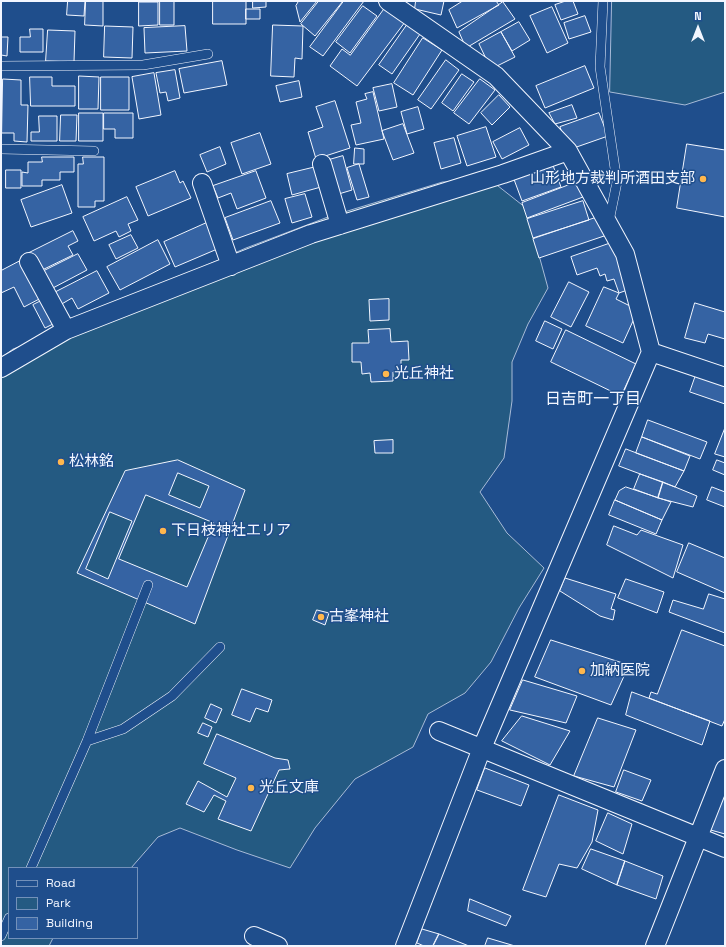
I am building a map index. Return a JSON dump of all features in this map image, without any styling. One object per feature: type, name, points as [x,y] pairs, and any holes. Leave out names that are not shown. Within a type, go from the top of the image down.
[{"type":"street","points":[[388,1],[496,76],[568,151],[625,254],[651,352],[482,748],[405,946]]},
{"type":"street","points":[[1,368],[66,330],[311,234],[503,174],[568,151]]},
{"type":"street","points":[[322,164],[340,225]]},
{"type":"street","points":[[202,182],[231,266]]},
{"type":"street","points":[[29,262],[66,330]]},
{"type":"street","points":[[651,352],[725,377]]},
{"type":"street","points":[[439,731],[725,848]]},
{"type":"street","points":[[655,946],[725,769]]},
{"type":"street","points":[[254,936],[278,946]]},
{"type":"lane","points":[[603,1],[600,66],[618,182],[608,223]]},
{"type":"lane","points":[[1,66],[144,65],[208,54]]},
{"type":"lane","points":[[1,149],[94,151]]},
{"type":"lane","points":[[31,867],[87,741],[148,585]]},
{"type":"lane","points":[[87,741],[123,729],[172,696],[220,647]]},
{"type":"lane","points":[[1,936],[8,920]]},
{"type":"green space","points":[[612,1],[725,1],[725,92],[685,105],[610,92]]},
{"type":"green space","points":[[443,182],[493,182],[526,208],[548,288],[528,324],[512,362],[512,401],[504,458],[480,492],[507,533],[544,568],[519,608],[491,662],[465,693],[428,714],[413,747],[355,779],[315,828],[290,868],[180,828],[158,837],[132,867],[8,867],[8,939],[52,939],[49,946],[1,946],[1,358],[13,349],[102,317],[182,276],[246,248],[328,217]]},
{"type":"building","points":[[68,1],[85,1],[84,16],[67,15]]},
{"type":"building","points":[[86,1],[103,1],[103,26],[85,25]]},
{"type":"building","points":[[160,1],[174,1],[174,25],[160,25]]},
{"type":"building","points":[[213,1],[246,1],[246,24],[213,24]]},
{"type":"building","points":[[253,1],[266,1],[266,7],[253,8]]},
{"type":"building","points":[[299,1],[317,1],[300,22],[296,6]]},
{"type":"building","points":[[319,1],[343,1],[315,36],[301,24]]},
{"type":"building","points":[[344,1],[364,1],[323,56],[310,47]]},
{"type":"building","points":[[416,1],[444,1],[441,15],[415,9]]},
{"type":"building","points":[[463,1],[496,1],[499,5],[457,28],[449,10]]},
{"type":"building","points":[[566,1],[573,1],[578,14],[561,20],[555,5]]},
{"type":"building","points":[[139,2],[158,2],[158,25],[139,26]]},
{"type":"building","points":[[503,2],[515,19],[466,48],[459,32]]},
{"type":"building","points":[[363,6],[377,16],[350,53],[336,42]]},
{"type":"building","points":[[552,7],[568,43],[547,53],[530,16]]},
{"type":"building","points":[[385,8],[405,22],[357,86],[330,66],[342,49],[350,55]]},
{"type":"building","points":[[246,9],[260,9],[260,19],[246,19]]},
{"type":"building","points":[[585,16],[591,32],[569,39],[564,23]]},
{"type":"building","points":[[519,22],[530,40],[512,51],[501,32]]},
{"type":"building","points":[[273,25],[303,26],[302,59],[295,58],[294,77],[271,76]]},
{"type":"building","points":[[407,25],[420,34],[392,74],[379,65]]},
{"type":"building","points":[[105,26],[133,27],[132,58],[104,57]]},
{"type":"building","points":[[185,26],[187,51],[145,53],[144,28]]},
{"type":"building","points":[[30,29],[43,29],[43,52],[20,52],[20,37],[30,37]]},
{"type":"building","points":[[48,30],[75,31],[74,62],[46,61]]},
{"type":"building","points":[[501,32],[515,57],[491,69],[479,44]]},
{"type":"building","points":[[1,37],[8,37],[7,56],[1,55]]},
{"type":"building","points":[[423,38],[442,50],[413,95],[394,83]]},
{"type":"building","points":[[446,60],[459,70],[431,109],[418,100]]},
{"type":"building","points":[[222,61],[227,85],[184,93],[179,69]]},
{"type":"building","points":[[585,66],[594,88],[545,108],[536,86]]},
{"type":"building","points":[[175,70],[180,98],[168,101],[166,92],[160,93],[156,73]]},
{"type":"building","points":[[154,73],[161,115],[139,119],[132,77]]},
{"type":"building","points":[[462,74],[474,82],[453,111],[442,103]]},
{"type":"building","points":[[79,76],[99,77],[98,109],[79,109]]},
{"type":"building","points":[[30,77],[52,77],[52,86],[75,86],[75,106],[31,106]]},
{"type":"building","points":[[101,77],[129,77],[129,110],[101,110]]},
{"type":"building","points":[[3,79],[21,80],[21,105],[28,105],[27,142],[14,141],[14,133],[2,133]]},
{"type":"building","points":[[480,79],[495,90],[469,124],[454,113]]},
{"type":"building","points":[[299,81],[302,97],[280,102],[276,86]]},
{"type":"building","points":[[392,84],[397,107],[379,111],[373,88]]},
{"type":"building","points":[[373,92],[384,139],[356,145],[351,125],[361,123],[356,102],[367,99],[365,94]]},
{"type":"building","points":[[499,95],[510,107],[492,125],[481,113]]},
{"type":"building","points":[[335,101],[350,148],[316,159],[308,132],[323,127],[316,107]]},
{"type":"building","points":[[572,105],[577,118],[555,124],[549,113]]},
{"type":"building","points":[[418,107],[424,129],[407,134],[401,112]]},
{"type":"building","points":[[79,113],[103,113],[103,141],[79,141]]},
{"type":"building","points":[[104,113],[133,113],[133,138],[115,138],[115,129],[104,129]]},
{"type":"building","points":[[599,113],[608,136],[568,150],[560,127]]},
{"type":"building","points":[[61,115],[77,115],[76,141],[60,141]]},
{"type":"building","points":[[39,116],[57,116],[57,141],[31,141],[31,132],[39,132]]},
{"type":"building","points":[[403,124],[414,153],[393,160],[382,131]]},
{"type":"building","points":[[486,127],[496,157],[467,166],[457,136]]},
{"type":"building","points":[[520,128],[529,145],[502,159],[493,142]]},
{"type":"building","points":[[260,133],[271,164],[242,174],[231,143]]},
{"type":"building","points":[[454,138],[461,163],[441,169],[434,143]]},
{"type":"building","name":"山形地方裁判所酒田支部","points":[[687,144],[725,150],[725,217],[677,208]]},
{"type":"building","points":[[220,147],[226,164],[207,172],[200,155]]},
{"type":"building","points":[[355,148],[364,149],[364,164],[354,164]]},
{"type":"building","points":[[343,156],[352,190],[332,196],[322,162]]},
{"type":"building","points":[[42,157],[74,157],[74,172],[60,172],[60,180],[42,180],[42,186],[22,186],[22,172],[28,173],[28,162],[42,162]]},
{"type":"building","points":[[83,157],[104,157],[104,201],[95,201],[95,207],[78,207],[78,164],[83,164]]},
{"type":"building","points":[[551,160],[561,187],[522,201],[512,174]]},
{"type":"building","points":[[359,164],[369,197],[357,200],[347,168]]},
{"type":"building","points":[[316,167],[321,187],[292,195],[287,174]]},
{"type":"building","points":[[6,170],[21,170],[21,188],[6,188]]},
{"type":"building","points":[[175,171],[180,183],[183,181],[191,198],[148,216],[136,187]]},
{"type":"building","points":[[256,171],[266,198],[237,209],[231,193],[218,198],[213,186]]},
{"type":"building","points":[[577,182],[583,197],[527,218],[522,203]]},
{"type":"building","points":[[62,185],[72,213],[31,227],[21,200]]},
{"type":"building","points":[[305,194],[312,217],[292,223],[285,199]]},
{"type":"building","points":[[127,197],[138,220],[128,224],[131,231],[119,237],[116,231],[94,241],[83,217]]},
{"type":"building","points":[[271,201],[280,223],[233,240],[225,218]]},
{"type":"building","points":[[583,201],[589,220],[533,238],[527,219]]},
{"type":"building","points":[[601,216],[607,235],[539,258],[533,239]]},
{"type":"building","points":[[211,221],[222,247],[175,267],[164,242]]},
{"type":"building","points":[[73,231],[78,241],[68,246],[73,255],[38,272],[29,253]]},
{"type":"building","points":[[131,235],[138,248],[116,259],[109,245]]},
{"type":"building","points":[[158,240],[170,264],[120,290],[107,267]]},
{"type":"building","points":[[617,241],[633,288],[619,293],[614,279],[607,281],[605,274],[600,276],[597,268],[577,275],[571,257]]},
{"type":"building","points":[[78,254],[87,270],[51,289],[38,274]]},
{"type":"building","points":[[24,259],[43,297],[24,307],[14,287],[1,293],[1,271]]},
{"type":"building","points":[[97,271],[109,293],[78,309],[72,298],[60,305],[54,293]]},
{"type":"building","points":[[569,282],[589,292],[571,327],[551,317]]},
{"type":"building","points":[[604,287],[619,293],[616,299],[638,310],[623,343],[586,326]]},
{"type":"building","points":[[47,298],[59,321],[45,328],[33,305]]},
{"type":"building","points":[[389,299],[389,320],[370,321],[369,300]]},
{"type":"building","points":[[695,303],[725,312],[725,339],[708,334],[705,343],[685,338]]},
{"type":"building","points":[[545,321],[562,329],[553,349],[536,341]]},
{"type":"building","points":[[390,329],[391,342],[408,341],[409,360],[401,360],[401,372],[393,372],[393,381],[371,382],[370,373],[362,374],[361,362],[352,362],[352,343],[369,343],[368,330]]},
{"type":"building","points":[[566,330],[636,364],[621,396],[551,362]]},
{"type":"building","points":[[697,372],[725,382],[725,404],[690,392]]},
{"type":"building","points":[[648,420],[707,442],[700,459],[642,437]]},
{"type":"building","points":[[725,428],[725,457],[715,454]]},
{"type":"building","points":[[642,437],[690,456],[684,471],[636,453]]},
{"type":"building","points":[[393,440],[393,453],[375,453],[374,441]]},
{"type":"building","points":[[626,449],[684,471],[675,487],[619,466]]},
{"type":"building","name":"下日枝神社エリア","points":[[178,460],[245,490],[195,624],[77,573],[125,471]]},
{"type":"building","points":[[717,460],[725,463],[725,475],[713,470]]},
{"type":"building","points":[[178,473],[209,486],[200,508],[169,495]]},
{"type":"building","points":[[640,474],[663,482],[658,498],[634,489]]},
{"type":"building","points":[[663,482],[697,496],[693,507],[658,498]]},
{"type":"building","points":[[626,487],[671,502],[662,520],[615,500],[619,491]]},
{"type":"building","points":[[712,487],[725,492],[725,507],[707,500]]},
{"type":"building","points":[[146,495],[214,523],[187,587],[119,559]]},
{"type":"building","points":[[615,500],[662,520],[656,534],[609,515]]},
{"type":"building","points":[[110,512],[132,521],[108,579],[86,569]]},
{"type":"building","points":[[614,526],[637,535],[641,530],[683,545],[673,578],[607,545]]},
{"type":"building","points":[[689,543],[725,558],[725,593],[677,572]]},
{"type":"building","points":[[565,578],[616,594],[611,609],[615,610],[613,620],[600,616],[560,591]]},
{"type":"building","points":[[626,579],[664,592],[657,613],[618,598]]},
{"type":"building","points":[[709,594],[725,599],[725,633],[669,612],[673,600],[703,609]]},
{"type":"building","name":"古峯神社","points":[[317,610],[329,613],[325,625],[313,620]]},
{"type":"building","points":[[682,630],[725,646],[725,719],[722,726],[649,698],[651,692],[657,694]]},
{"type":"building","name":"加納医院","points":[[551,640],[629,665],[611,705],[535,677]]},
{"type":"building","points":[[523,680],[577,696],[566,723],[510,710]]},
{"type":"building","points":[[242,689],[272,700],[268,712],[256,708],[250,722],[232,715]]},
{"type":"building","points":[[632,692],[710,721],[702,745],[626,715]]},
{"type":"building","points":[[211,704],[222,709],[216,723],[205,718]]},
{"type":"building","points":[[522,716],[570,731],[550,765],[502,741]]},
{"type":"building","points":[[598,718],[636,730],[614,787],[574,776]]},
{"type":"building","points":[[203,723],[212,727],[208,737],[198,733]]},
{"type":"building","name":"光丘文庫","points":[[217,734],[275,758],[288,760],[290,769],[279,770],[251,831],[218,819],[226,801],[214,795],[204,812],[186,804],[198,781],[227,797],[236,778],[204,764]]},
{"type":"building","points":[[485,768],[529,785],[521,806],[477,790]]},
{"type":"building","points":[[624,770],[651,780],[642,801],[616,792]]},
{"type":"building","points":[[725,792],[725,834],[707,829]]},
{"type":"building","points":[[559,795],[598,810],[592,842],[577,868],[559,864],[546,897],[523,890]]},
{"type":"building","points":[[608,813],[632,824],[623,854],[596,841]]},
{"type":"building","points":[[591,849],[625,861],[617,885],[582,869]]},
{"type":"building","points":[[625,861],[663,876],[656,899],[617,885]]},
{"type":"building","points":[[470,899],[511,916],[506,926],[468,911]]},
{"type":"building","points":[[422,929],[439,934],[433,946],[424,946],[417,943]]},
{"type":"building","points":[[439,934],[469,946],[433,946]]},
{"type":"building","points":[[488,938],[515,946],[485,946]]},
{"type":"place","name":"山形地方裁判所酒田支部","points":[[703,179]]},
{"type":"place","name":"光丘神社","points":[[386,374]]},
{"type":"place","name":"松林銘","points":[[61,462]]},
{"type":"place","name":"下日枝神社エリア","points":[[163,531]]},
{"type":"place","name":"古峯神社","points":[[321,617]]},
{"type":"place","name":"加納医院","points":[[582,671]]},
{"type":"place","name":"光丘文庫","points":[[251,788]]},
{"type":"district","name":"日吉町一丁目","points":[[593,400]]}]
